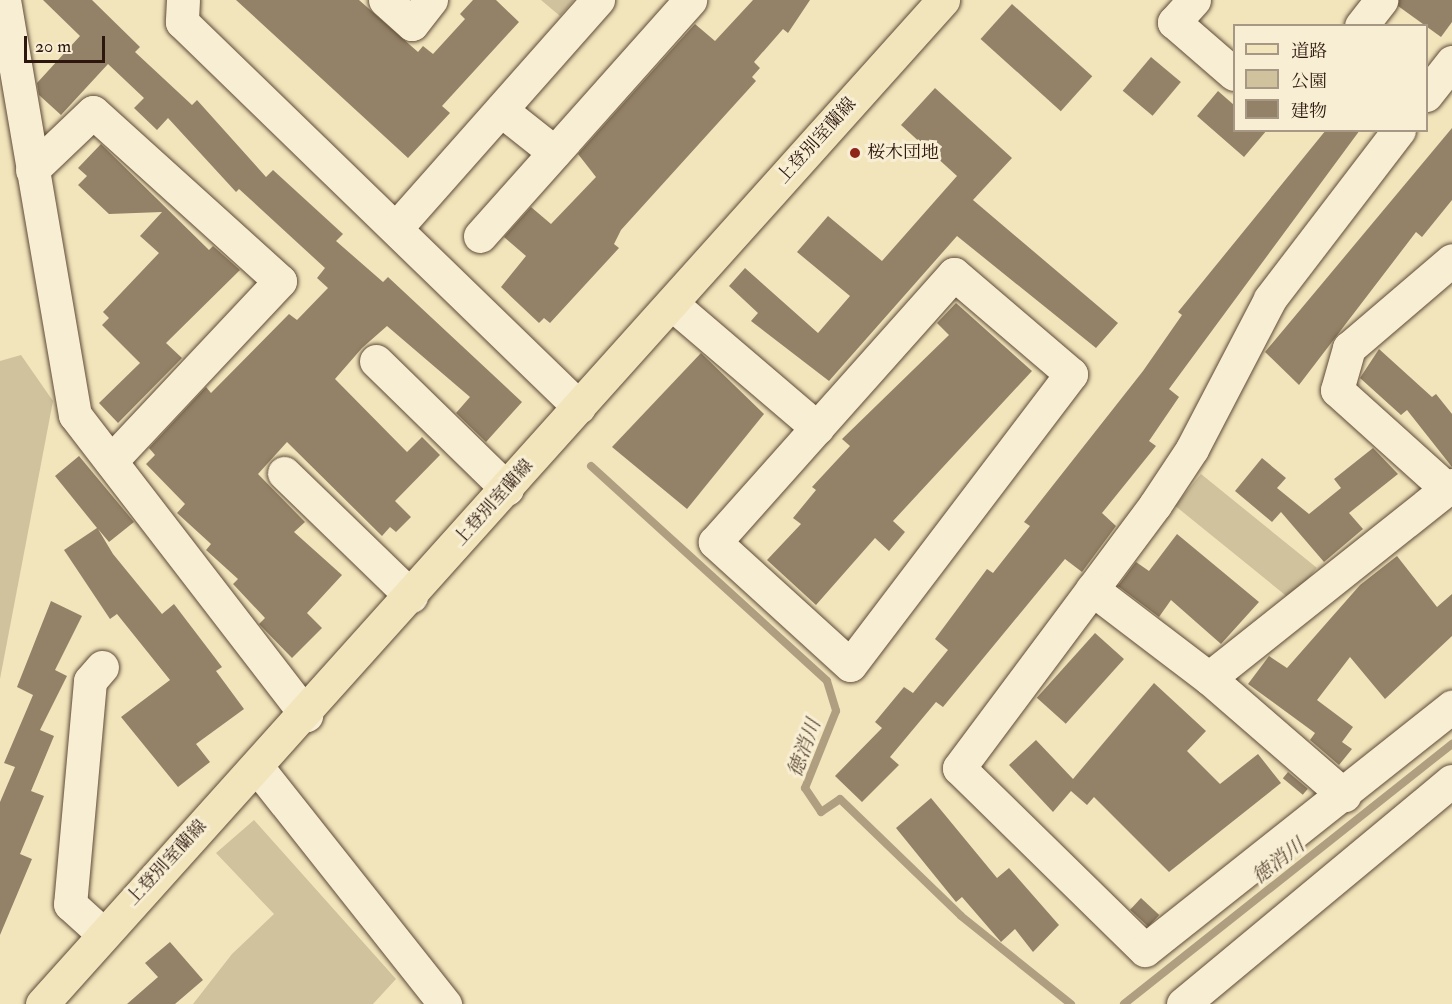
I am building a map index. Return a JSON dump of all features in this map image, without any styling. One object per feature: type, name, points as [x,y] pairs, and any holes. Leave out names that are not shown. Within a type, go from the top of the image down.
[{"type":"main road","name":"上登別室蘭線","points":[[42,1004],[102,933],[306,715],[943,0]]},
{"type":"street","points":[[4,0],[75,415],[306,715]]},
{"type":"street","points":[[183,0],[182,22],[579,407]]},
{"type":"street","points":[[385,0],[412,24],[431,0]]},
{"type":"street","points":[[396,228],[598,0]]},
{"type":"street","points":[[480,236],[690,0]]},
{"type":"street","points":[[1194,0],[1174,22],[1233,73]]},
{"type":"street","points":[[1363,24],[1381,0]]},
{"type":"street","points":[[1428,92],[1452,62]]},
{"type":"street","points":[[501,110],[554,152]]},
{"type":"street","points":[[32,170],[93,112],[280,280],[111,461]]},
{"type":"street","points":[[1397,132],[1270,299],[1192,449],[1092,589],[959,768],[1145,950],[1344,795],[1452,707]]},
{"type":"street","points":[[1209,678],[1450,487],[1337,390],[1349,348],[1452,260]]},
{"type":"street","points":[[954,274],[1071,374],[850,665],[715,542],[817,428],[954,274]]},
{"type":"street","points":[[672,304],[817,428]]},
{"type":"street","points":[[376,361],[507,489]]},
{"type":"street","points":[[284,473],[411,596]]},
{"type":"street","points":[[1092,589],[1209,678],[1344,795]]},
{"type":"street","points":[[102,668],[90,681],[70,904],[102,933]]},
{"type":"street","points":[[257,767],[445,1004]]},
{"type":"street","points":[[1183,1004],[1452,781]]},
{"type":"green space","points":[[541,0],[574,0],[560,16]]},
{"type":"green space","points":[[21,355],[53,401],[0,679],[0,361]]},
{"type":"green space","points":[[1201,474],[1317,568],[1291,600],[1175,506]]},
{"type":"green space","points":[[254,820],[396,979],[373,1004],[193,1004],[232,954],[274,914],[216,853]]},
{"type":"building","points":[[43,0],[92,0],[140,47],[135,52],[192,105],[197,100],[266,177],[273,170],[343,234],[336,241],[383,282],[388,277],[522,402],[486,442],[456,413],[470,397],[387,326],[362,348],[335,379],[407,452],[422,437],[440,455],[395,501],[411,517],[396,532],[390,527],[382,536],[287,442],[258,474],[305,522],[294,532],[342,575],[307,613],[322,628],[292,658],[259,624],[265,618],[233,584],[238,579],[206,550],[211,544],[177,513],[185,504],[146,464],[155,455],[149,448],[206,387],[211,393],[289,314],[297,320],[328,288],[317,278],[325,268],[239,189],[236,192],[168,118],[157,130],[134,108],[144,98],[108,64],[61,115],[39,95],[37,83],[80,36]]},
{"type":"building","points":[[236,0],[359,0],[418,52],[423,46],[433,54],[465,19],[460,14],[473,0],[496,0],[519,22],[442,106],[450,113],[408,158]]},
{"type":"building","points":[[753,0],[810,0],[788,33],[783,29],[754,62],[760,68],[752,77],[756,81],[621,230],[614,244],[619,248],[550,323],[544,318],[539,323],[501,287],[526,256],[504,237],[531,207],[551,224],[596,177],[578,154],[674,47],[695,24],[715,41]]},
{"type":"building","points":[[1399,0],[1452,0],[1452,22],[1441,37],[1428,28],[1428,24],[1423,24],[1398,6]]},
{"type":"building","points":[[1012,4],[1092,76],[1061,111],[981,39]]},
{"type":"building","points":[[1151,57],[1181,82],[1153,116],[1123,91]]},
{"type":"building","points":[[935,88],[1012,158],[973,200],[1118,323],[1096,348],[957,236],[829,381],[751,321],[758,313],[729,286],[745,268],[818,333],[850,296],[797,252],[828,216],[882,261],[957,176],[901,125]]},
{"type":"building","points":[[1218,91],[1233,104],[1233,132],[1265,132],[1244,157],[1197,116]]},
{"type":"building","points":[[1452,128],[1452,200],[1422,237],[1416,232],[1299,385],[1265,352]]},
{"type":"building","points":[[1324,132],[1359,132],[1169,389],[1179,397],[1149,441],[1156,446],[1102,513],[1116,526],[1082,572],[1065,559],[943,707],[936,702],[890,757],[899,765],[862,802],[835,776],[882,728],[875,722],[904,687],[913,693],[948,650],[935,639],[987,569],[993,573],[1030,526],[1024,522],[1143,371],[1182,315],[1178,312]]},
{"type":"building","points":[[101,144],[209,250],[213,246],[240,270],[166,343],[182,358],[118,423],[99,403],[140,363],[102,325],[109,318],[103,312],[159,253],[140,236],[162,212],[109,214],[78,185],[87,176],[78,168]]},
{"type":"building","points":[[956,303],[1032,371],[893,521],[905,532],[889,551],[875,538],[816,605],[767,560],[801,524],[793,518],[816,490],[812,487],[850,446],[842,439],[949,335],[937,323]]},
{"type":"building","points":[[1379,349],[1432,397],[1436,394],[1452,414],[1452,467],[1407,410],[1401,415],[1360,378]]},
{"type":"building","points":[[701,353],[764,414],[687,509],[612,447]]},
{"type":"building","points":[[1373,448],[1398,474],[1349,513],[1363,529],[1324,562],[1281,512],[1272,522],[1235,491],[1262,458],[1286,478],[1277,488],[1309,514],[1341,488],[1334,479]]},
{"type":"building","points":[[79,456],[134,522],[109,542],[98,529],[113,554],[162,614],[174,604],[222,667],[216,671],[244,709],[196,744],[210,762],[178,787],[121,717],[170,680],[117,614],[110,619],[64,550],[97,528],[55,476]]},
{"type":"building","points":[[1177,534],[1259,602],[1221,644],[1171,600],[1159,617],[1118,586],[1136,562],[1149,571]]},
{"type":"building","points":[[1397,556],[1437,607],[1452,594],[1452,636],[1385,699],[1350,657],[1317,700],[1353,727],[1342,742],[1352,749],[1339,765],[1310,740],[1315,733],[1248,684],[1269,656],[1287,668],[1360,585]]},
{"type":"building","points":[[51,601],[82,616],[55,670],[67,676],[40,730],[54,736],[31,791],[44,796],[20,854],[32,859],[0,935],[0,802],[15,767],[4,763],[33,695],[17,687]]},
{"type":"building","points":[[1095,633],[1124,659],[1066,724],[1037,698]]},
{"type":"building","points":[[1154,683],[1206,731],[1187,751],[1220,784],[1258,754],[1281,783],[1169,872],[1094,797],[1087,805],[1071,791],[1053,812],[1009,765],[1036,740],[1073,779]]},
{"type":"building","points":[[1288,772],[1308,789],[1303,795],[1283,778]]},
{"type":"building","points":[[931,798],[997,878],[1009,868],[1059,925],[1033,952],[1015,929],[1001,942],[962,897],[956,902],[896,828]]},
{"type":"building","points":[[1141,898],[1159,915],[1148,927],[1130,910]]},
{"type":"building","points":[[170,942],[203,980],[175,1004],[127,1004],[158,977],[145,963]]},
{"type":"waterway","name":"徳消川","points":[[591,466],[827,681],[836,711],[805,788],[821,812],[840,799],[961,916],[1071,1004]]},
{"type":"waterway","name":"徳消川","points":[[1124,1004],[1452,744]]},
{"type":"place","name":"桜木団地","points":[[855,153]]}]
